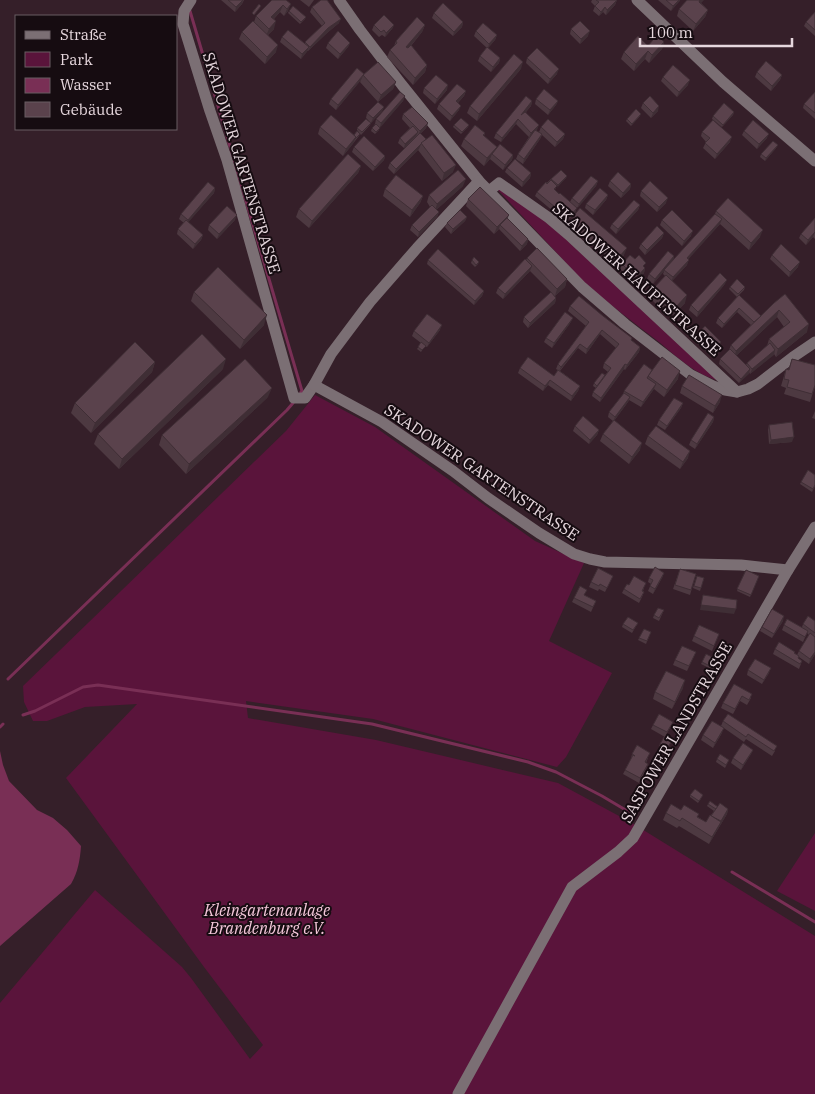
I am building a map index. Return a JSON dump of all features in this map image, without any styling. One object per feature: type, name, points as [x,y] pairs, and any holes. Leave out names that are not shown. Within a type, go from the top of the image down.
[{"type":"street","name":"SKADOWER GARTENSTRASSE","points":[[191,0],[184,12],[183,24],[227,160],[294,398],[305,398],[331,354],[370,302],[479,181]]},
{"type":"street","name":"SKADOWER HAUPTSTRASSE","points":[[339,0],[402,85],[479,181],[582,287],[625,324],[691,375],[714,386],[737,392]]},
{"type":"street","points":[[637,0],[723,82],[815,161]]},
{"type":"street","name":"SKADOWER HAUPTSTRASSE","points":[[489,191],[500,183],[549,218],[737,392]]},
{"type":"street","points":[[737,392],[758,384],[815,342]]},
{"type":"street","points":[[801,351],[815,352]]},
{"type":"street","name":"SKADOWER GARTENSTRASSE","points":[[314,385],[382,422],[539,534],[574,554],[590,560],[605,562],[742,565],[788,570]]},
{"type":"street","name":"SASPOWER LANDSTRASSE","points":[[458,1094],[572,886],[618,852],[632,838],[815,526]]},
{"type":"green space","points":[[502,189],[546,221],[721,381],[712,379],[688,365],[590,287],[498,190]]},
{"type":"green space","name":"Kleingartenanlage Brandenburg e.V.","points":[[315,395],[375,427],[535,541],[584,563],[549,641],[612,673],[566,757],[557,767],[373,719],[246,701],[248,718],[376,740],[558,783],[632,823],[815,936],[815,1094],[0,1094],[0,1003],[95,890],[182,967],[250,1059],[263,1045],[66,778],[137,704],[85,707],[47,721],[33,721],[24,702],[23,686],[286,431]]},
{"type":"green space","points":[[815,833],[815,911],[777,891]]},
{"type":"water","points":[[0,751],[9,781],[37,810],[53,818],[81,846],[78,866],[71,884],[0,946]]},
{"type":"building","points":[[228,0],[243,0],[236,7]]},
{"type":"building","points":[[272,0],[286,0],[291,4],[287,9],[283,5],[271,17],[276,21],[269,29],[256,16]]},
{"type":"building","points":[[321,0],[327,0],[341,19],[328,28],[310,47],[305,42],[325,23],[312,7]]},
{"type":"building","points":[[596,0],[617,0],[607,10],[605,7],[601,12],[595,6],[599,2]]},
{"type":"building","points":[[666,0],[679,0],[673,6]]},
{"type":"building","points":[[687,0],[700,0],[699,2],[708,10],[696,24],[679,9]]},
{"type":"building","points":[[443,3],[463,22],[454,32],[434,13]]},
{"type":"building","points":[[259,4],[261,6],[254,15],[252,13]]},
{"type":"building","points":[[293,6],[306,17],[301,22],[289,11]]},
{"type":"building","points":[[815,12],[815,30],[806,22]]},
{"type":"building","points":[[384,15],[394,25],[386,33],[384,30],[381,32],[374,25]]},
{"type":"building","points":[[417,17],[425,25],[406,47],[408,48],[411,45],[427,65],[415,78],[390,50]]},
{"type":"building","points":[[253,21],[278,45],[267,57],[242,32]]},
{"type":"building","points":[[580,21],[590,31],[581,39],[571,29]]},
{"type":"building","points":[[483,23],[497,35],[489,44],[476,31]]},
{"type":"building","points":[[288,30],[309,47],[302,54],[282,37]]},
{"type":"building","points":[[338,31],[350,43],[340,54],[328,43]]},
{"type":"building","points":[[657,35],[664,42],[652,55],[648,51],[636,64],[624,52],[638,36],[648,46]]},
{"type":"building","points":[[487,47],[500,58],[493,67],[480,56]]},
{"type":"building","points":[[537,48],[559,69],[550,79],[527,58]]},
{"type":"building","points":[[514,54],[523,62],[479,114],[470,106]]},
{"type":"building","points":[[766,61],[782,75],[772,86],[757,72]]},
{"type":"building","points":[[378,62],[396,82],[381,95],[363,75]]},
{"type":"building","points":[[673,65],[690,80],[679,92],[663,77]]},
{"type":"building","points":[[357,68],[364,74],[338,105],[331,99]]},
{"type":"building","points":[[436,75],[448,85],[437,99],[424,88]]},
{"type":"building","points":[[457,84],[466,91],[456,101],[461,106],[452,116],[439,104]]},
{"type":"building","points":[[544,89],[558,101],[550,110],[536,99]]},
{"type":"building","points":[[400,92],[405,96],[381,123],[376,119]]},
{"type":"building","points":[[815,92],[815,113],[804,104]]},
{"type":"building","points":[[526,96],[532,101],[521,115],[525,112],[539,125],[531,133],[518,119],[502,138],[496,133]]},
{"type":"building","points":[[650,96],[659,106],[653,113],[643,103]]},
{"type":"building","points":[[378,102],[384,107],[373,118],[367,113]]},
{"type":"building","points":[[724,103],[734,112],[723,125],[713,116]]},
{"type":"building","points":[[412,107],[428,123],[420,131],[403,114]]},
{"type":"building","points":[[636,109],[641,114],[632,124],[627,119]]},
{"type":"building","points":[[331,115],[356,137],[346,149],[320,127]]},
{"type":"building","points":[[461,118],[469,125],[462,132],[454,125]]},
{"type":"building","points":[[366,119],[371,123],[362,132],[357,128]]},
{"type":"building","points":[[548,119],[565,134],[557,142],[541,127]]},
{"type":"building","points":[[713,120],[732,137],[717,154],[705,143],[710,138],[702,132]]},
{"type":"building","points":[[753,120],[769,134],[759,144],[744,131]]},
{"type":"building","points":[[376,124],[380,128],[376,132],[372,128]]},
{"type":"building","points":[[475,125],[497,147],[487,158],[464,139]]},
{"type":"building","points":[[413,126],[418,132],[405,144],[400,138]]},
{"type":"building","points":[[535,130],[542,134],[524,159],[518,154]]},
{"type":"building","points":[[357,131],[360,134],[355,139],[354,135]]},
{"type":"building","points":[[420,133],[426,139],[396,169],[390,163]]},
{"type":"building","points":[[432,135],[456,165],[444,173],[421,143]]},
{"type":"building","points":[[364,136],[385,156],[375,167],[354,147]]},
{"type":"building","points":[[773,141],[778,145],[766,158],[761,154]]},
{"type":"building","points":[[500,144],[513,155],[505,165],[492,154]]},
{"type":"building","points":[[348,154],[361,166],[312,221],[299,209]]},
{"type":"building","points":[[515,159],[531,173],[523,182],[507,168]]},
{"type":"building","points":[[458,170],[466,179],[437,204],[429,195]]},
{"type":"building","points":[[561,170],[567,176],[558,185],[551,179]]},
{"type":"building","points":[[618,172],[631,184],[623,193],[610,181]]},
{"type":"building","points":[[396,175],[423,196],[412,210],[385,189]]},
{"type":"building","points":[[591,176],[598,181],[579,204],[572,198]]},
{"type":"building","points":[[551,180],[557,186],[554,189],[577,208],[568,218],[537,192],[546,182],[547,184]]},
{"type":"building","points":[[650,181],[668,198],[659,207],[641,191]]},
{"type":"building","points":[[208,182],[215,188],[188,220],[181,214]]},
{"type":"building","points":[[480,187],[509,215],[497,227],[468,199]]},
{"type":"building","points":[[600,188],[608,195],[595,210],[586,204]]},
{"type":"building","points":[[728,198],[763,230],[751,243],[716,211]]},
{"type":"building","points":[[634,200],[640,205],[618,229],[612,224]]},
{"type":"building","points":[[432,205],[439,212],[419,232],[412,225]]},
{"type":"building","points":[[227,206],[237,215],[219,234],[209,225]]},
{"type":"building","points":[[580,208],[627,248],[619,257],[572,218]]},
{"type":"building","points":[[460,210],[467,217],[453,229],[447,223]]},
{"type":"building","points":[[672,210],[693,231],[684,241],[662,220]]},
{"type":"building","points":[[715,214],[722,219],[687,258],[689,260],[673,277],[664,270]]},
{"type":"building","points":[[507,218],[528,239],[522,246],[500,225]]},
{"type":"building","points":[[815,218],[815,232],[808,240],[801,234]]},
{"type":"building","points":[[186,220],[203,235],[195,244],[178,229]]},
{"type":"building","points":[[657,226],[664,233],[647,250],[641,244]]},
{"type":"building","points":[[781,244],[800,262],[790,272],[772,255]]},
{"type":"building","points":[[537,248],[567,279],[557,289],[527,258]]},
{"type":"building","points":[[438,249],[484,291],[475,301],[428,260]]},
{"type":"building","points":[[668,251],[674,256],[655,279],[649,274]]},
{"type":"building","points":[[630,255],[635,259],[639,255],[646,263],[643,266],[645,268],[636,278],[622,264]]},
{"type":"building","points":[[474,257],[479,262],[476,265],[472,260]]},
{"type":"building","points":[[525,259],[532,266],[505,294],[498,288]]},
{"type":"building","points":[[218,267],[267,315],[244,340],[194,292]]},
{"type":"building","points":[[720,273],[727,280],[698,312],[691,305]]},
{"type":"building","points":[[666,275],[687,295],[676,307],[667,300],[665,303],[653,289]]},
{"type":"building","points":[[737,279],[745,287],[738,294],[730,287]]},
{"type":"building","points":[[551,292],[556,298],[530,323],[524,317]]},
{"type":"building","points":[[785,294],[809,324],[778,349],[769,339],[790,322],[779,310],[736,351],[731,345]]},
{"type":"building","points":[[739,295],[761,316],[754,322],[739,308],[724,324],[718,318]]},
{"type":"building","points":[[579,296],[632,338],[631,340],[640,347],[627,365],[625,364],[601,398],[593,392],[611,368],[604,363],[619,344],[602,330],[587,349],[580,344],[561,367],[558,364],[589,322],[570,306]]},
{"type":"building","points":[[565,312],[573,318],[554,343],[546,338]]},
{"type":"building","points":[[427,314],[442,325],[429,343],[414,331]]},
{"type":"building","points":[[705,326],[721,342],[713,351],[696,336]]},
{"type":"building","points":[[202,334],[226,359],[122,459],[98,434]]},
{"type":"building","points":[[135,342],[155,362],[95,423],[75,403]]},
{"type":"building","points":[[421,342],[426,346],[422,350],[418,347]]},
{"type":"building","points":[[770,343],[775,350],[752,369],[747,363]]},
{"type":"building","points":[[730,349],[750,369],[741,379],[720,359]]},
{"type":"building","points":[[528,357],[554,376],[558,370],[580,386],[572,396],[550,380],[545,386],[520,368]]},
{"type":"building","points":[[662,357],[680,371],[667,390],[648,376]]},
{"type":"building","points":[[245,359],[272,388],[189,464],[162,435]]},
{"type":"building","points":[[792,359],[815,365],[815,385],[812,394],[787,387],[789,380],[784,379],[786,369],[789,370]]},
{"type":"building","points":[[644,364],[652,370],[647,378],[656,384],[643,402],[624,391]]},
{"type":"building","points":[[602,373],[605,375],[597,386],[594,383]]},
{"type":"building","points":[[689,375],[722,395],[715,406],[682,386]]},
{"type":"building","points":[[624,393],[630,397],[615,417],[609,412]]},
{"type":"building","points":[[674,398],[683,403],[667,426],[659,420]]},
{"type":"building","points":[[708,413],[714,417],[697,444],[691,440]]},
{"type":"building","points":[[583,416],[599,430],[590,440],[575,426]]},
{"type":"building","points":[[614,420],[642,443],[632,457],[603,434]]},
{"type":"building","points":[[792,422],[794,437],[771,440],[769,425]]},
{"type":"building","points":[[656,426],[690,451],[683,462],[648,436]]},
{"type":"building","points":[[808,470],[815,475],[813,489],[801,482]]},
{"type":"building","points":[[655,567],[664,573],[655,589],[650,586],[653,580],[649,578]]},
{"type":"building","points":[[598,568],[613,576],[607,588],[591,582]]},
{"type":"building","points":[[680,569],[696,574],[691,590],[675,585]]},
{"type":"building","points":[[746,570],[759,576],[751,595],[737,589]]},
{"type":"building","points":[[634,576],[646,583],[640,599],[624,589],[627,584],[629,585]]},
{"type":"building","points":[[697,576],[704,578],[701,588],[694,586]]},
{"type":"building","points":[[580,586],[587,590],[584,595],[596,601],[593,607],[574,598]]},
{"type":"building","points":[[703,595],[737,600],[736,609],[701,605]]},
{"type":"building","points":[[658,608],[664,610],[659,618],[654,615]]},
{"type":"building","points":[[772,609],[784,616],[774,634],[762,627]]},
{"type":"building","points":[[808,616],[815,621],[815,633],[803,624]]},
{"type":"building","points":[[628,617],[638,623],[633,630],[623,624]]},
{"type":"building","points":[[787,619],[808,631],[805,637],[784,625]]},
{"type":"building","points":[[699,625],[719,634],[714,646],[694,636]]},
{"type":"building","points":[[644,629],[651,632],[647,641],[639,638]]},
{"type":"building","points":[[810,633],[815,637],[815,652],[810,659],[799,651]]},
{"type":"building","points":[[779,642],[799,656],[798,658],[802,661],[800,664],[775,649]]},
{"type":"building","points":[[682,646],[696,652],[689,666],[675,660]]},
{"type":"building","points":[[706,654],[718,660],[714,668],[702,662]]},
{"type":"building","points":[[755,659],[771,668],[764,680],[748,670]]},
{"type":"building","points":[[666,671],[685,680],[675,702],[655,692]]},
{"type":"building","points":[[734,684],[752,694],[749,700],[742,696],[735,709],[723,703]]},
{"type":"building","points":[[659,714],[673,722],[667,732],[653,725]]},
{"type":"building","points":[[728,714],[777,746],[774,751],[748,734],[746,737],[723,721]]},
{"type":"building","points":[[712,721],[724,728],[715,743],[703,735]]},
{"type":"building","points":[[664,737],[672,741],[667,748],[660,744]]},
{"type":"building","points":[[743,743],[753,750],[743,765],[733,758]]},
{"type":"building","points":[[637,745],[650,753],[645,762],[648,764],[640,778],[625,770],[633,755],[635,756],[632,754]]},
{"type":"building","points":[[720,754],[729,760],[726,765],[717,759]]},
{"type":"building","points":[[695,789],[703,795],[699,801],[690,795]]},
{"type":"building","points":[[710,801],[718,807],[716,809],[708,804]]},
{"type":"building","points":[[720,803],[728,809],[721,821],[711,816]]},
{"type":"building","points":[[671,804],[681,810],[684,805],[699,814],[697,817],[706,822],[710,815],[721,822],[712,837],[682,818],[680,821],[666,813]]},
{"type":"waterway","points":[[190,11],[301,392]]},
{"type":"waterway","points":[[8,679],[293,403]]},
{"type":"waterway","points":[[23,715],[83,687],[98,685],[372,724],[528,762],[556,772],[629,812]]},
{"type":"waterway","points":[[0,727],[3,724]]},
{"type":"waterway","points":[[732,872],[815,922]]}]
